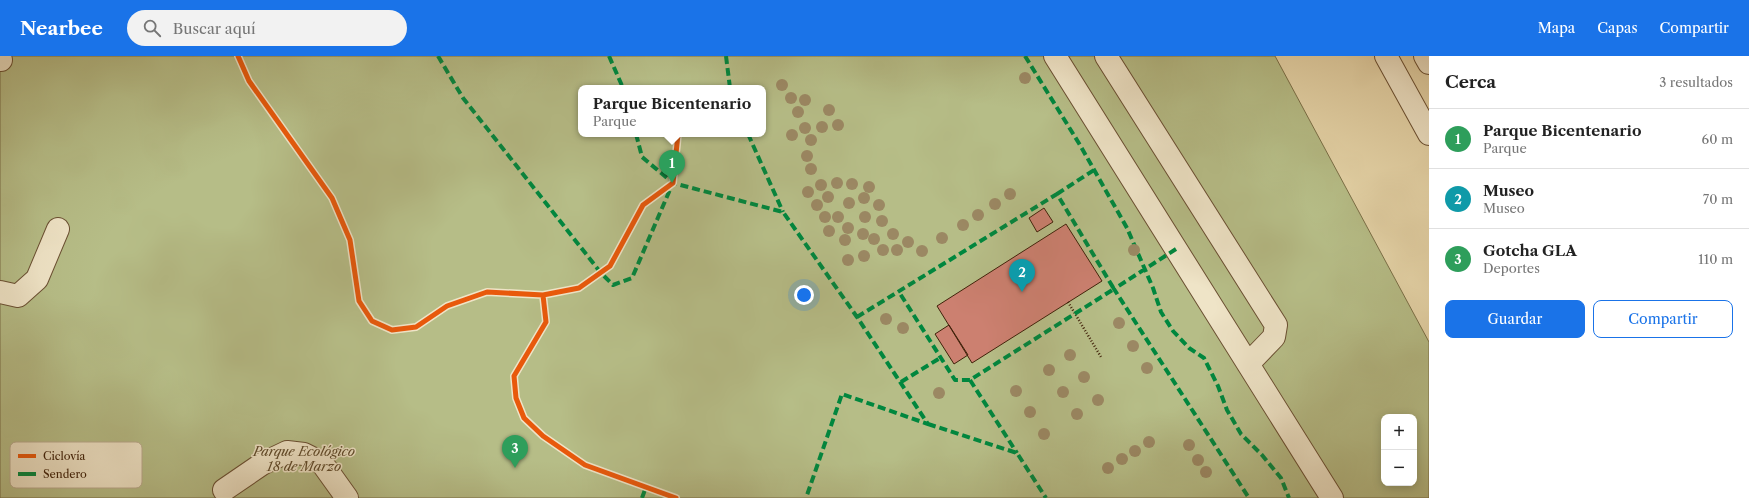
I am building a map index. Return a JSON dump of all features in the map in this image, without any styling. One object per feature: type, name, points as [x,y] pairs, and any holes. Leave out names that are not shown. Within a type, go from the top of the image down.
[{"type":"lane","points":[[1055,56],[1332,498]]},
{"type":"lane","points":[[1106,56],[1276,325],[1274,337],[1248,364]]},
{"type":"lane","points":[[1386,56],[1421,102],[1429,134]]},
{"type":"lane","points":[[1425,56],[1429,63]]},
{"type":"lane","points":[[0,292],[18,296],[37,279],[58,229]]},
{"type":"lane","points":[[224,490],[262,464],[287,452],[304,454],[322,463],[347,498]]},
{"type":"path","points":[[1068,302],[1101,357]]},
{"type":"green space","name":"Parque Ecológico 18 de Marzo","points":[[0,56],[1275,56],[1429,342],[1429,498],[0,498]]},
{"type":"building","points":[[1044,208],[1053,222],[1037,232],[1029,218]]},
{"type":"building","points":[[1066,224],[1102,281],[972,363],[937,306]]},
{"type":"building","points":[[949,325],[968,355],[954,364],[935,334]]},
{"type":"marked path","points":[[438,56],[463,98],[601,273],[613,285],[632,278],[672,185]]},
{"type":"marked path","points":[[609,56],[622,85]]},
{"type":"marked path","points":[[726,56],[730,85]]},
{"type":"marked path","points":[[1025,56],[1080,145],[1127,228],[1153,288],[1161,312],[1173,331],[1189,348],[1204,358],[1218,386],[1227,410],[1241,434],[1262,455],[1281,478],[1289,498]]},
{"type":"marked path","points":[[637,137],[642,157],[673,183],[783,212],[857,317],[928,424],[842,394],[806,498]]},
{"type":"marked path","points":[[749,137],[783,212]]},
{"type":"marked path","points":[[1057,194],[1094,170]]},
{"type":"marked path","points":[[857,317],[1057,194],[1114,289],[970,380],[955,380],[899,292]]},
{"type":"marked path","points":[[1176,249],[1114,289],[1249,498]]},
{"type":"marked path","points":[[901,382],[940,358]]},
{"type":"marked path","points":[[970,380],[1017,453]]},
{"type":"marked path","points":[[928,424],[1017,453],[1046,498]]},
{"type":"marked path","points":[[642,498],[646,487]]},
{"type":"cycle path","points":[[238,56],[249,81],[332,198],[350,240],[359,301],[372,321],[392,330],[416,327],[447,306],[487,292],[543,295],[579,288],[610,266],[643,205],[673,183],[678,137]]},
{"type":"cycle path","points":[[543,295],[546,322],[514,376],[516,398],[524,418],[543,436],[585,465],[676,498]]},
{"type":"place","name":"Parque Bicentenario","points":[[672,183]]},
{"type":"place","name":"Museo","points":[[1022,292]]},
{"type":"place","name":"Gotcha GLA","points":[[515,468]]}]
